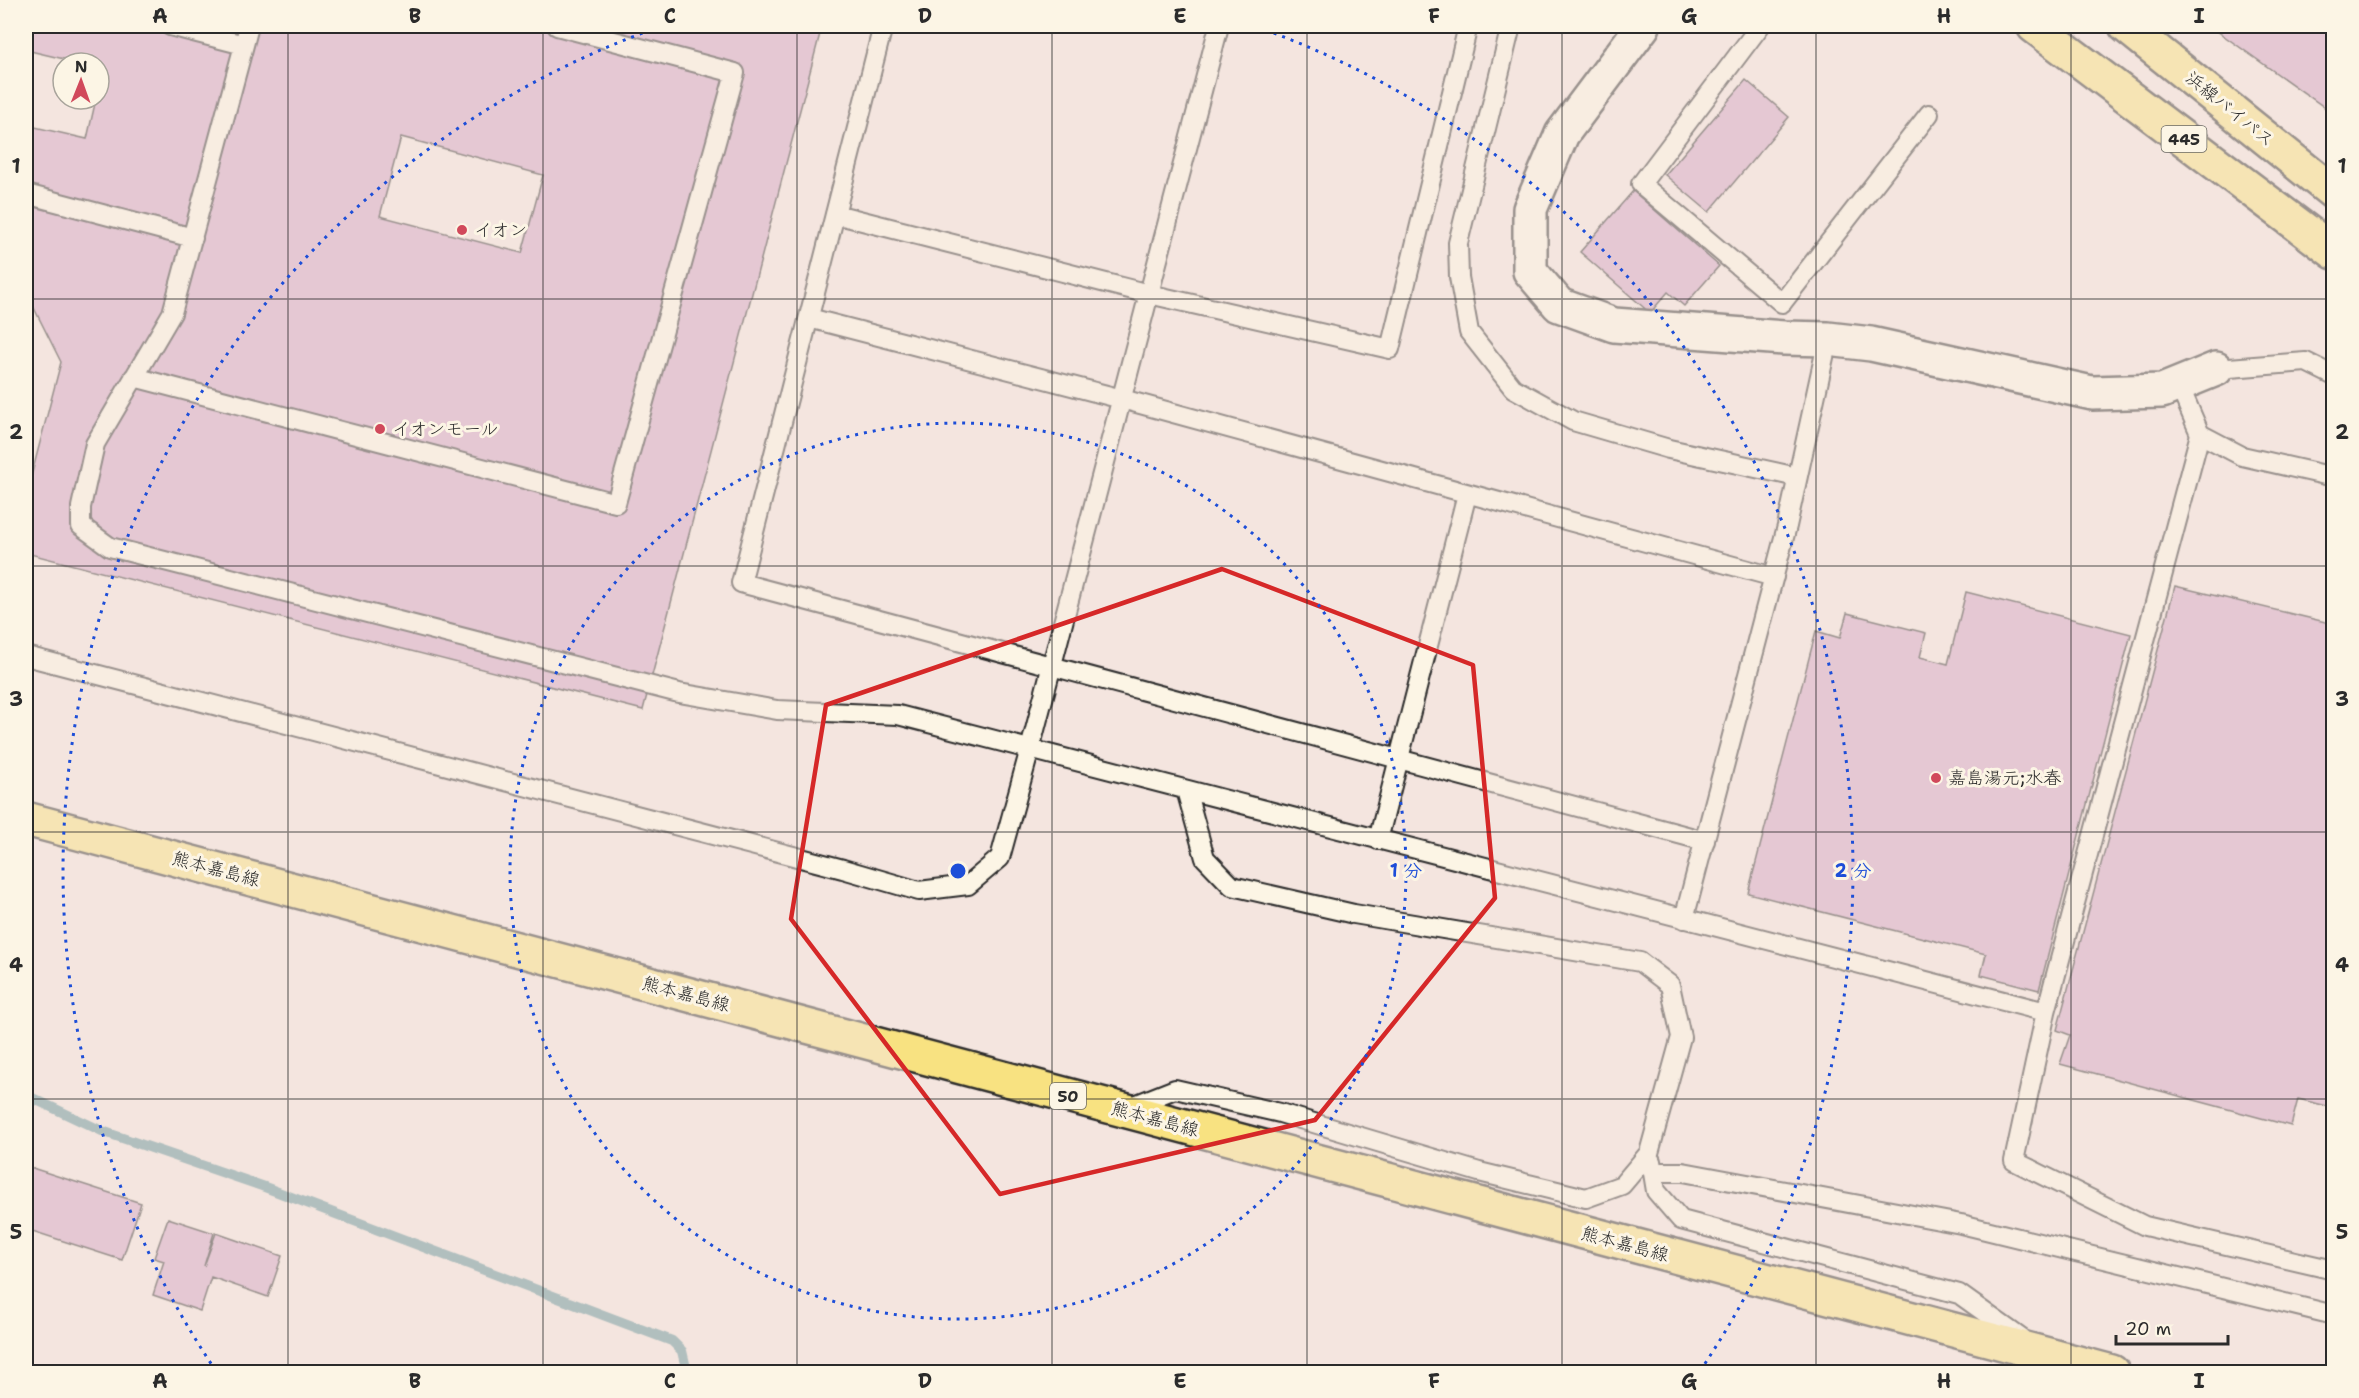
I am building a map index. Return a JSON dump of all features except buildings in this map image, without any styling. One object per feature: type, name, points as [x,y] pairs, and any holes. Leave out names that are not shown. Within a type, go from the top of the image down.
[{"type":"main road","name":"445","points":[[2034,26],[2334,252]]},
{"type":"main road","name":"浜線バイパス","points":[[2126,26],[2334,193]]},
{"type":"main road","name":"熊本嘉島線","points":[[26,819],[2112,1372]]},
{"type":"street","points":[[1643,26],[1562,134],[1530,209],[1530,271],[1559,305],[1614,326],[1828,339],[1871,344],[2092,393],[2162,391],[2216,369]]},
{"type":"lane","points":[[170,26],[244,45]]},
{"type":"lane","points":[[249,26],[172,313],[95,444],[81,507],[81,526],[110,547],[679,693],[777,710],[898,715],[2046,1012]]},
{"type":"lane","points":[[134,377],[616,503],[735,73],[557,26]]},
{"type":"lane","points":[[883,26],[741,583],[1705,841]]},
{"type":"lane","points":[[26,656],[919,891],[968,885],[1000,858],[1219,26]]},
{"type":"lane","points":[[835,214],[1149,294],[1390,350],[1468,26]]},
{"type":"lane","points":[[1511,26],[1458,243],[1459,278],[1469,332],[1513,388],[1573,421],[1669,449],[1797,477]]},
{"type":"lane","points":[[1760,26],[1641,184],[1782,303]]},
{"type":"lane","points":[[1784,338],[1782,303],[1929,114]]},
{"type":"lane","points":[[26,194],[193,238]]},
{"type":"lane","points":[[809,318],[1122,399],[1774,577]]},
{"type":"lane","points":[[1684,920],[1774,577],[1828,339]]},
{"type":"lane","points":[[2216,369],[2306,362],[2334,376]]},
{"type":"lane","points":[[2179,385],[2200,434],[2046,1012],[2014,1161],[2145,1226],[2334,1270]]},
{"type":"lane","points":[[2200,434],[2242,456],[2334,477]]},
{"type":"lane","points":[[1378,840],[1467,494]]},
{"type":"lane","points":[[1122,1110],[1175,1089],[1280,1113],[1479,1172],[1586,1198],[1623,1185],[1649,1153],[1681,1037],[1670,985],[1640,962],[1354,914],[1232,886],[1205,858],[1186,790]]},
{"type":"lane","points":[[1649,1153],[1656,1191],[1681,1220],[1959,1294],[2042,1354]]},
{"type":"lane","points":[[1653,1172],[1683,1172],[1961,1224],[2334,1315]]},
{"type":"highlighted area","points":[[1222,569],[1473,665],[1495,898],[1315,1120],[1000,1194],[791,919],[826,705]]},
{"type":"waterway","points":[[26,1095],[102,1131],[262,1186],[672,1341],[682,1351],[687,1372]]},
{"type":"place","name":"イオン","points":[[462,230]]},
{"type":"place","name":"イオンモール","points":[[380,429]]},
{"type":"place","name":"嘉島湯元;水春","points":[[1936,778]]}]
